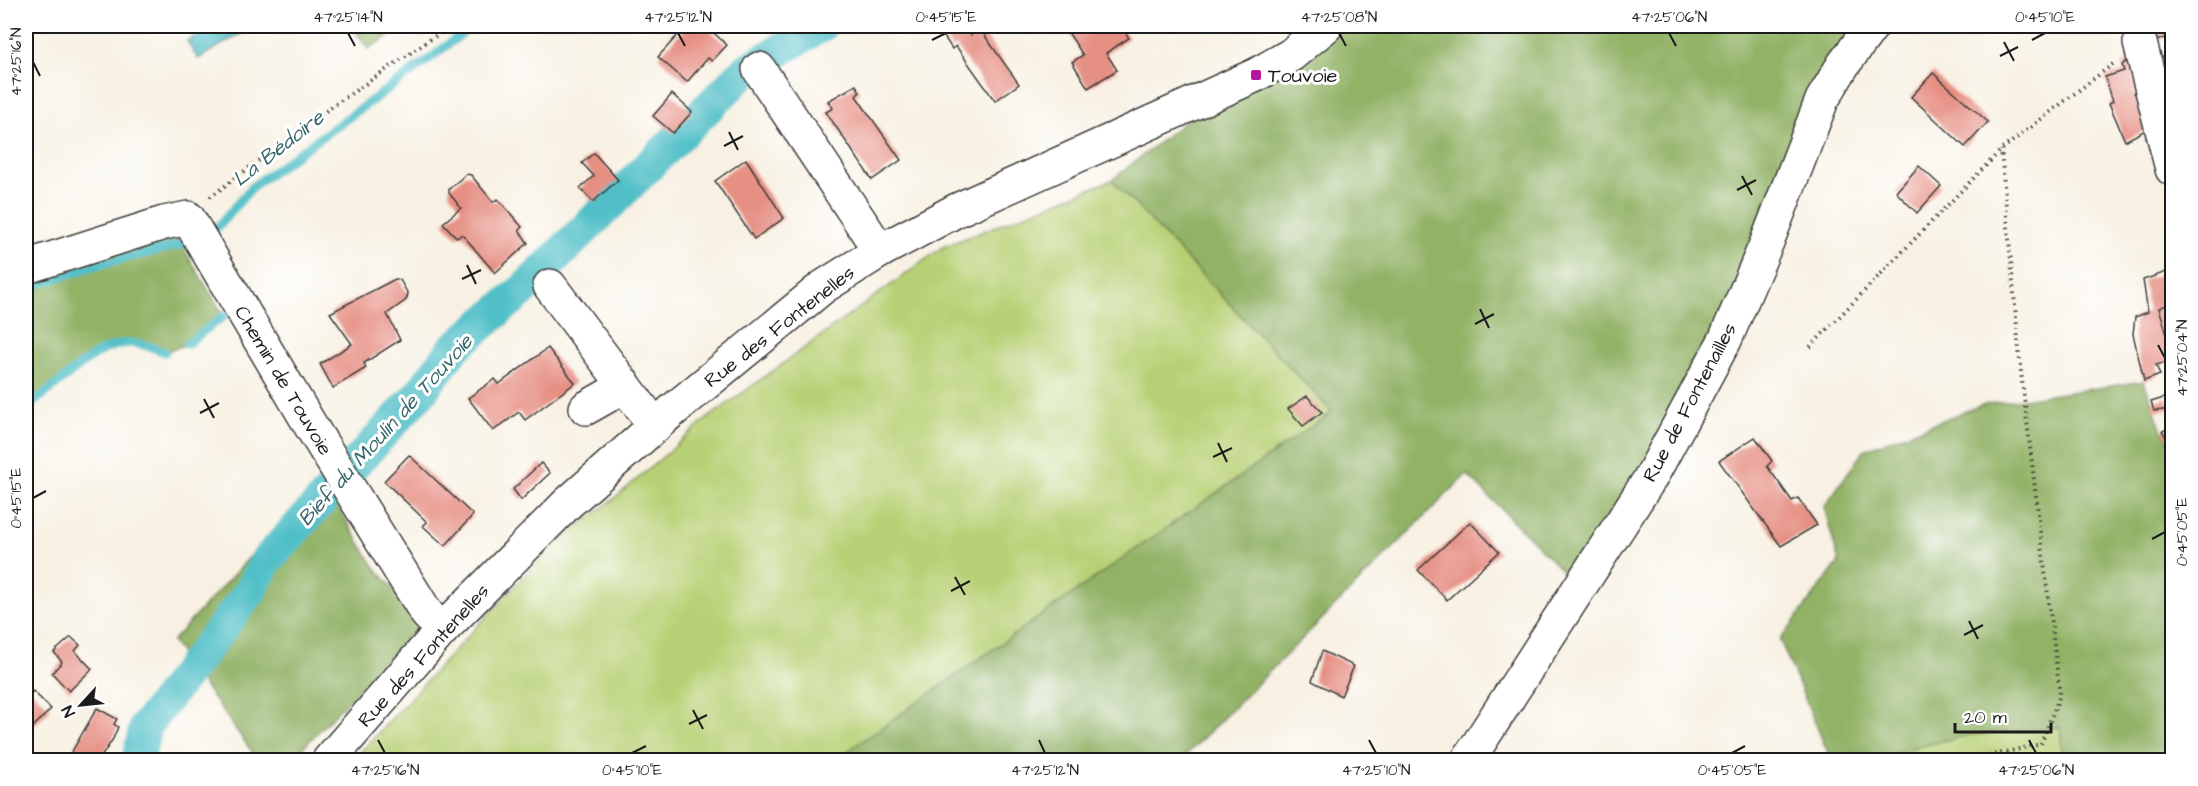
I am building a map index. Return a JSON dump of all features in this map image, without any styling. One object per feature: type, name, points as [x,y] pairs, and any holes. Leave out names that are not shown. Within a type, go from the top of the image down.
[{"type":"street","name":"Rue des Fontenelles","points":[[329,760],[442,630],[568,503],[655,426],[824,287],[880,251],[957,210],[1256,75],[1291,55],[1326,26]]},
{"type":"street","name":"Rue de Fontenailles","points":[[1468,760],[1651,477],[1725,340],[1767,242],[1822,100],[1843,65],[1872,26]]},
{"type":"street","points":[[2140,44],[2172,169]]},
{"type":"street","points":[[759,69],[847,215],[880,251]]},
{"type":"street","points":[[26,267],[164,223],[197,233]]},
{"type":"street","name":"Chemin de Touvoie","points":[[197,233],[427,614],[442,630]]},
{"type":"street","points":[[550,285],[655,426]]},
{"type":"street","points":[[586,408],[625,386]]},
{"type":"path","points":[[197,233],[211,196],[317,117],[450,26]]},
{"type":"path","points":[[1810,347],[2001,150],[2140,44]]},
{"type":"path","points":[[1971,760],[2041,744],[2060,695],[2021,372],[2001,150]]},
{"type":"green space","points":[[352,26],[404,26],[368,49]]},
{"type":"green space","points":[[1304,26],[1872,26],[1767,242],[1580,589],[1467,474],[1181,760],[835,760],[1332,412],[1112,180]]},
{"type":"green space","points":[[1112,180],[1333,412],[835,760],[353,760],[548,550],[615,498],[708,418],[943,247]]},
{"type":"green space","points":[[174,233],[224,316],[187,344],[165,352],[136,343],[115,346],[93,354],[55,389],[26,406],[26,267]]},
{"type":"green space","points":[[2144,381],[2162,431],[2172,445],[2172,760],[2063,760],[2060,727],[1967,735],[1864,760],[1831,760],[1780,640],[1839,562],[1824,507],[1864,450],[1982,405]]},
{"type":"green space","points":[[321,480],[374,566],[422,623],[291,760],[258,760],[172,641]]},
{"type":"green space","points":[[2061,727],[2063,760],[1864,760],[1967,735]]},
{"type":"water","points":[[213,26],[238,26],[242,33],[198,59],[187,41]]},
{"type":"building","points":[[686,26],[706,26],[727,45],[712,61],[708,58],[687,82],[658,57]]},
{"type":"building","points":[[937,26],[965,26],[971,35],[980,29],[1019,84],[995,101],[956,46],[952,49]]},
{"type":"building","points":[[1064,26],[1121,26],[1129,38],[1106,53],[1117,70],[1088,88],[1072,62],[1083,55]]},
{"type":"building","points":[[2145,26],[2172,26],[2172,36],[2149,43]]},
{"type":"building","points":[[2135,56],[2137,90],[2134,92],[2147,119],[2142,120],[2146,130],[2125,141],[2109,103],[2113,101],[2105,77],[2124,71],[2122,65]]},
{"type":"building","points":[[2167,56],[2169,69],[2153,74],[2149,60]]},
{"type":"building","points":[[1933,73],[1988,122],[1965,147],[1911,97]]},
{"type":"building","points":[[856,85],[860,92],[856,96],[901,160],[872,180],[826,112],[833,108],[828,101]]},
{"type":"building","points":[[672,94],[692,112],[673,133],[653,116]]},
{"type":"building","points":[[594,153],[618,180],[593,202],[580,188],[594,176],[582,163]]},
{"type":"building","points":[[746,159],[784,218],[754,239],[715,181]]},
{"type":"building","points":[[1919,166],[1941,186],[1917,213],[1896,192]]},
{"type":"building","points":[[466,174],[471,175],[493,202],[498,199],[522,227],[519,230],[528,243],[495,273],[462,234],[457,238],[443,223],[461,208],[449,193],[449,189]]},
{"type":"building","points":[[2172,270],[2172,303],[2159,308],[2172,351],[2172,361],[2156,365],[2160,375],[2144,381],[2133,334],[2135,317],[2148,312],[2143,280]]},
{"type":"building","points":[[395,279],[400,280],[408,294],[406,300],[387,314],[400,340],[364,363],[366,368],[333,388],[320,364],[352,344],[330,313]]},
{"type":"building","points":[[548,348],[575,383],[525,420],[519,412],[493,431],[468,398],[495,379],[499,384]]},
{"type":"building","points":[[1307,396],[1322,412],[1303,426],[1288,409]]},
{"type":"building","points":[[2167,397],[2172,409],[2154,411],[2151,402]]},
{"type":"building","points":[[2172,427],[2172,445],[2162,431]]},
{"type":"building","points":[[1755,437],[1772,461],[1767,466],[1792,501],[1798,498],[1817,525],[1781,546],[1719,461]]},
{"type":"building","points":[[409,455],[473,515],[445,546],[423,526],[427,522],[384,481]]},
{"type":"building","points":[[541,463],[550,473],[521,500],[513,489]]},
{"type":"building","points":[[1470,522],[1499,552],[1447,600],[1418,570]]},
{"type":"building","points":[[71,637],[80,645],[75,651],[92,669],[69,691],[52,673],[62,662],[54,652]]},
{"type":"building","points":[[1322,651],[1354,666],[1341,696],[1312,681]]},
{"type":"building","points":[[33,691],[51,709],[26,734],[26,699]]},
{"type":"building","points":[[97,708],[117,719],[114,724],[118,727],[113,739],[99,760],[67,760]]},
{"type":"building","points":[[26,749],[36,760],[26,760]]},
{"type":"waterway","name":"La Bédoire","points":[[26,288],[97,265],[197,241],[216,229],[253,186],[472,26]]},
{"type":"waterway","name":"Bief du Moulin de Touvoie","points":[[138,760],[145,727],[251,590],[266,561],[421,392],[454,348],[522,291],[746,70],[821,26]]},
{"type":"waterway","name":"La Bédoire","points":[[187,344],[224,316]]},
{"type":"waterway","name":"La Bédoire","points":[[26,406],[108,348],[123,344],[138,344],[165,352]]},
{"type":"place","name":"Touvoie","points":[[1256,75]]}]
